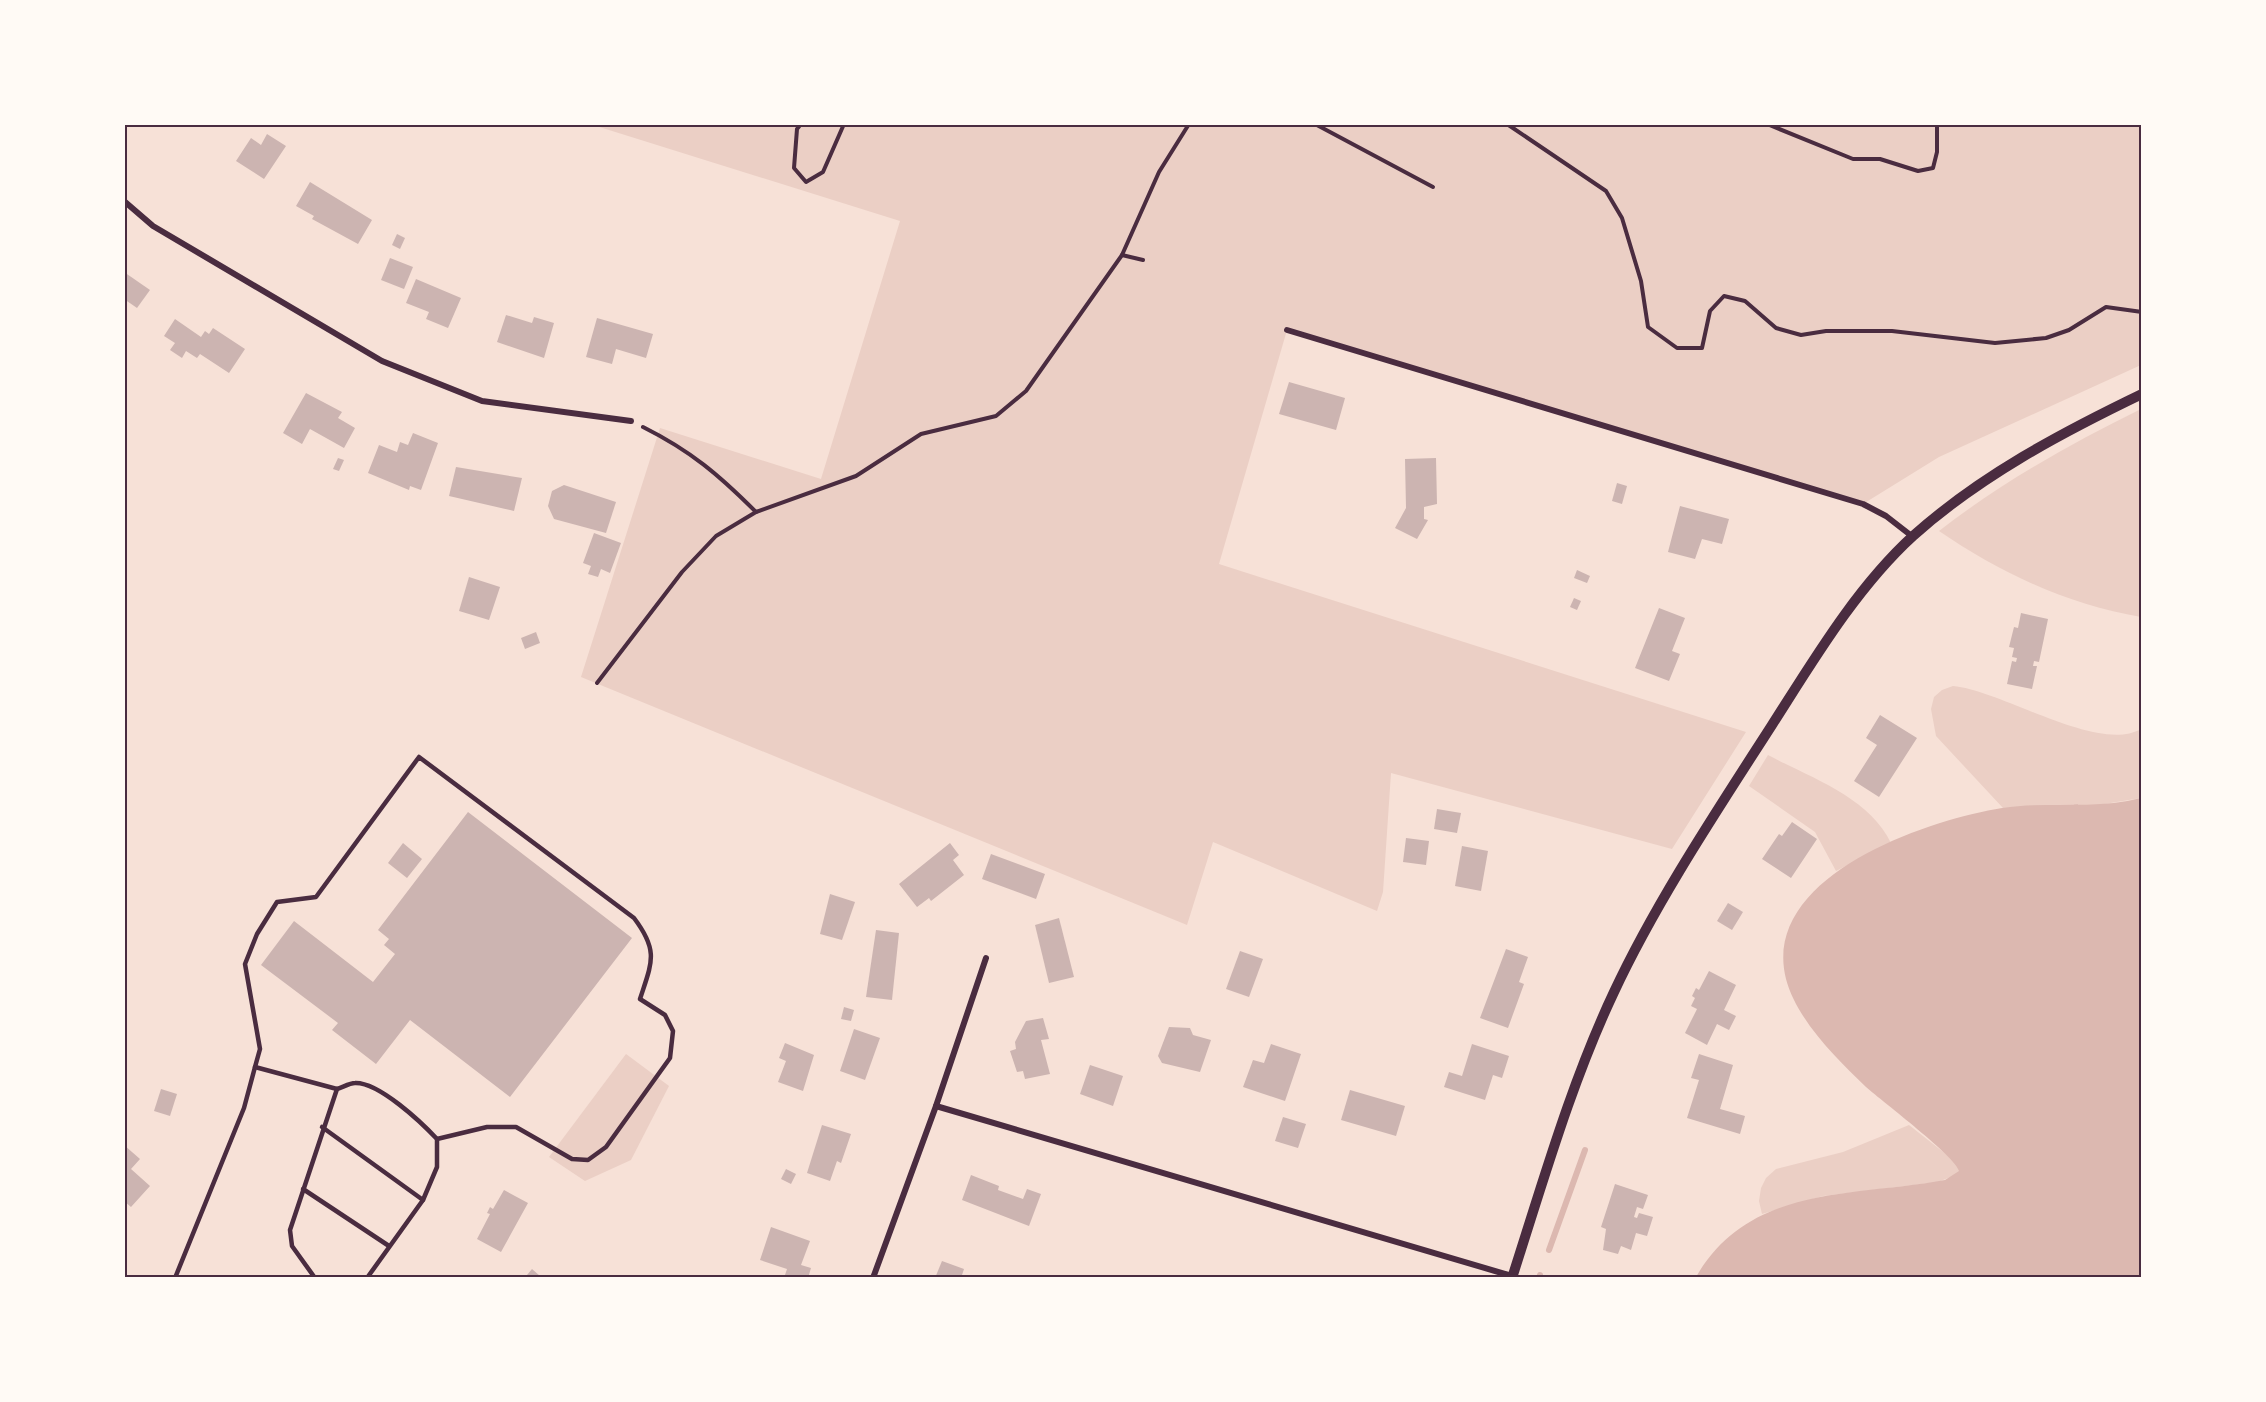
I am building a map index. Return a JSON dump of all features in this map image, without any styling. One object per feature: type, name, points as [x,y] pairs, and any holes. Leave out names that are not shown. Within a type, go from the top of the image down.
[{"type":"street","points":[[124,201],[153,226],[382,361],[482,401],[631,421]]},
{"type":"street","points":[[1287,330],[1863,504],[1886,516],[1912,537]]},
{"type":"street","points":[[936,1106],[1512,1277],[1584,1063],[1627,966],[1726,798],[1788,700],[1857,602],[1912,537],[1949,507],[2053,439],[2142,394]]},
{"type":"street","points":[[873,1278],[936,1106],[986,957]]},
{"type":"lane","points":[[175,1278],[244,1108],[260,1049],[245,964],[257,934],[278,902],[316,897],[419,757],[634,918],[648,937],[651,964],[640,999],[665,1015],[673,1031],[670,1058],[606,1147],[588,1160],[572,1159],[516,1127],[487,1127],[437,1139]]},
{"type":"lane","points":[[255,1067],[337,1089],[356,1083],[372,1088],[416,1116],[437,1139],[437,1167],[423,1200],[367,1278]]},
{"type":"lane","points":[[315,1278],[292,1246],[290,1230],[322,1127],[337,1089]]},
{"type":"lane","points":[[322,1127],[423,1200]]},
{"type":"lane","points":[[303,1189],[389,1246]]},
{"type":"path","points":[[801,124],[797,129],[794,168],[806,182],[823,172],[844,124]]},
{"type":"path","points":[[597,683],[682,572],[716,536],[756,512],[856,476],[921,434],[996,416],[1026,391],[1122,255],[1159,172],[1190,124]]},
{"type":"path","points":[[1315,124],[1433,187]]},
{"type":"path","points":[[1507,124],[1606,191],[1622,218],[1641,281],[1648,327],[1677,348],[1702,348],[1710,310],[1724,296],[1745,301],[1776,328],[1801,335],[1826,331],[1892,331],[1995,343],[2046,338],[2069,330],[2106,307],[2142,312]]},
{"type":"path","points":[[1767,124],[1852,159],[1880,159],[1918,171],[1933,168],[1937,152],[1937,124]]},
{"type":"path","points":[[1122,255],[1143,260]]},
{"type":"path","points":[[631,421],[668,439],[715,471],[756,512]]},
{"type":"shaded area","points":[[593,125],[2141,125],[2141,365],[1939,457],[1863,504],[1287,330],[1219,564],[1746,732],[1672,849],[1391,773],[1383,892],[1377,911],[1213,842],[1187,925],[581,677],[660,428],[821,479],[900,221]]},
{"type":"shaded area","points":[[2141,409],[2141,617],[2114,612],[2062,596],[2036,585],[2011,574],[1939,531],[1987,496],[2037,465]]},
{"type":"shaded area","points":[[1953,686],[1973,690],[2075,727],[2100,733],[2123,734],[2141,729],[2141,798],[2092,806],[2003,808],[1936,736],[1931,709],[1934,697],[1942,690]]},
{"type":"shaded area","points":[[1768,755],[1854,801],[1869,813],[1891,843],[1836,871],[1815,832],[1749,786]]},
{"type":"shaded area","points":[[2141,798],[2141,1277],[1696,1277],[1718,1247],[1745,1225],[1775,1210],[1807,1200],[1840,1194],[1945,1180],[1959,1171],[1933,1142],[1866,1087],[1842,1064],[1808,1024],[1791,994],[1786,979],[1785,943],[1798,911],[1823,883],[1856,859],[1894,840],[1933,825],[1970,815],[2020,806],[2106,804]]},
{"type":"shaded area","points":[[626,1054],[669,1086],[631,1160],[585,1181],[549,1157]]},
{"type":"shaded area","points":[[1909,1125],[1956,1162],[1960,1169],[1958,1174],[1938,1182],[1823,1196],[1762,1214],[1759,1201],[1761,1188],[1766,1178],[1776,1169],[1843,1152]]},
{"type":"building","points":[[267,134],[286,146],[264,179],[236,161],[251,138],[261,145]]},
{"type":"building","points":[[310,182],[372,220],[358,244],[312,219],[314,216],[296,206]]},
{"type":"building","points":[[397,234],[405,238],[400,249],[392,245]]},
{"type":"building","points":[[390,258],[413,267],[404,289],[381,280]]},
{"type":"building","points":[[124,272],[150,290],[137,308],[124,299]]},
{"type":"building","points":[[416,279],[461,298],[448,328],[426,319],[429,312],[406,303]]},
{"type":"building","points":[[506,315],[532,323],[534,317],[554,323],[544,358],[497,342]]},
{"type":"building","points":[[597,318],[653,334],[646,358],[616,349],[612,364],[586,357]]},
{"type":"building","points":[[175,319],[201,337],[205,331],[209,334],[213,328],[245,349],[229,373],[200,354],[197,358],[186,351],[182,358],[170,350],[175,343],[164,336]]},
{"type":"building","points":[[1289,382],[1345,398],[1336,430],[1279,414]]},
{"type":"building","points":[[306,393],[342,412],[338,418],[355,428],[344,448],[310,429],[302,444],[283,433]]},
{"type":"building","points":[[413,433],[438,443],[421,490],[410,486],[409,490],[368,473],[379,445],[397,452],[400,442],[408,445]]},
{"type":"building","points":[[338,458],[344,460],[339,471],[333,469]]},
{"type":"building","points":[[1436,458],[1437,504],[1424,507],[1424,519],[1428,520],[1417,539],[1395,528],[1406,508],[1405,459]]},
{"type":"building","points":[[456,467],[522,478],[514,511],[449,496]]},
{"type":"building","points":[[1617,483],[1627,486],[1622,504],[1612,501]]},
{"type":"building","points":[[564,485],[616,502],[606,533],[554,519],[548,506],[552,491]]},
{"type":"building","points":[[1680,506],[1729,519],[1722,544],[1702,539],[1695,559],[1668,552]]},
{"type":"building","points":[[594,533],[621,543],[610,573],[601,569],[598,577],[588,574],[591,566],[583,563]]},
{"type":"building","points":[[1577,570],[1590,576],[1587,583],[1574,578]]},
{"type":"building","points":[[469,577],[500,587],[489,620],[459,611]]},
{"type":"building","points":[[1574,598],[1581,601],[1577,610],[1570,607]]},
{"type":"building","points":[[1659,608],[1685,618],[1672,651],[1680,654],[1669,681],[1635,668]]},
{"type":"building","points":[[2021,613],[2048,619],[2039,662],[2034,661],[2033,666],[2037,666],[2032,689],[2007,684],[2012,661],[2016,662],[2017,658],[2012,657],[2014,648],[2009,647],[2014,627],[2018,628]]},
{"type":"building","points":[[536,632],[540,643],[525,649],[521,638]]},
{"type":"building","points":[[1880,715],[1917,738],[1879,797],[1854,781],[1877,745],[1866,738]]},
{"type":"building","points":[[1437,809],[1461,813],[1457,833],[1434,829]]},
{"type":"building","points":[[468,812],[632,938],[510,1097],[410,1020],[376,1064],[332,1030],[338,1023],[261,965],[294,921],[373,982],[395,954],[384,945],[389,939],[378,930]]},
{"type":"building","points":[[1792,822],[1817,839],[1791,878],[1762,859],[1779,834],[1782,836]]},
{"type":"building","points":[[1406,838],[1429,841],[1426,865],[1403,862]]},
{"type":"building","points":[[403,843],[422,859],[407,878],[388,863]]},
{"type":"building","points":[[950,843],[959,855],[953,860],[964,875],[931,901],[929,898],[917,907],[899,884]]},
{"type":"building","points":[[1462,846],[1488,851],[1481,891],[1455,886]]},
{"type":"building","points":[[991,854],[1045,874],[1036,899],[982,879]]},
{"type":"building","points":[[830,894],[855,902],[842,940],[820,934]]},
{"type":"building","points":[[1728,903],[1743,912],[1732,930],[1717,921]]},
{"type":"building","points":[[1059,918],[1074,977],[1049,983],[1035,925]]},
{"type":"building","points":[[876,930],[899,933],[892,1000],[866,997]]},
{"type":"building","points":[[1506,949],[1528,957],[1519,982],[1524,984],[1508,1028],[1480,1018]]},
{"type":"building","points":[[1240,951],[1263,959],[1249,997],[1226,989]]},
{"type":"building","points":[[1709,971],[1736,985],[1724,1010],[1736,1016],[1729,1030],[1717,1024],[1707,1045],[1685,1033],[1697,1009],[1691,1006],[1695,998],[1692,996],[1696,988],[1699,990]]},
{"type":"building","points":[[844,1007],[854,1010],[851,1021],[841,1019]]},
{"type":"building","points":[[1043,1018],[1049,1039],[1041,1040],[1050,1074],[1025,1079],[1023,1071],[1017,1072],[1010,1051],[1016,1049],[1015,1042],[1026,1021]]},
{"type":"building","points":[[1169,1027],[1190,1028],[1193,1035],[1211,1040],[1200,1072],[1162,1063],[1158,1056]]},
{"type":"building","points":[[854,1029],[880,1038],[865,1080],[840,1071]]},
{"type":"building","points":[[785,1043],[814,1055],[803,1091],[778,1082],[786,1061],[779,1058]]},
{"type":"building","points":[[1271,1044],[1301,1054],[1285,1101],[1243,1087],[1253,1060],[1264,1063]]},
{"type":"building","points":[[1472,1044],[1509,1056],[1502,1078],[1493,1075],[1485,1100],[1444,1087],[1449,1072],[1462,1076]]},
{"type":"building","points":[[1699,1054],[1733,1065],[1720,1109],[1745,1116],[1740,1134],[1687,1118],[1699,1080],[1691,1078]]},
{"type":"building","points":[[1090,1065],[1123,1076],[1113,1106],[1080,1094]]},
{"type":"building","points":[[161,1089],[177,1094],[170,1116],[154,1111]]},
{"type":"building","points":[[1350,1090],[1405,1106],[1396,1136],[1341,1120]]},
{"type":"building","points":[[1283,1117],[1306,1124],[1298,1148],[1275,1141]]},
{"type":"building","points":[[822,1125],[851,1134],[841,1163],[837,1161],[830,1181],[807,1173]]},
{"type":"building","points":[[124,1145],[140,1159],[131,1169],[150,1186],[131,1207],[124,1201]]},
{"type":"building","points":[[786,1169],[796,1174],[791,1184],[781,1179]]},
{"type":"building","points":[[971,1175],[999,1186],[998,1190],[1023,1199],[1027,1189],[1041,1194],[1029,1226],[962,1200]]},
{"type":"building","points":[[1615,1184],[1648,1195],[1643,1209],[1637,1207],[1634,1217],[1637,1218],[1639,1213],[1653,1217],[1647,1236],[1636,1233],[1631,1250],[1621,1246],[1618,1254],[1603,1250],[1606,1229],[1601,1227]]},
{"type":"building","points":[[504,1190],[528,1203],[501,1252],[477,1239],[490,1214],[487,1213],[490,1207],[493,1209]]},
{"type":"building","points":[[771,1227],[810,1241],[801,1265],[811,1268],[808,1278],[784,1278],[787,1269],[760,1260]]},
{"type":"building","points":[[942,1261],[964,1269],[961,1278],[935,1278]]},
{"type":"building","points":[[532,1269],[540,1276],[529,1278],[527,1275]]},
{"type":"waterway","points":[[1549,1250],[1585,1150]]}]
